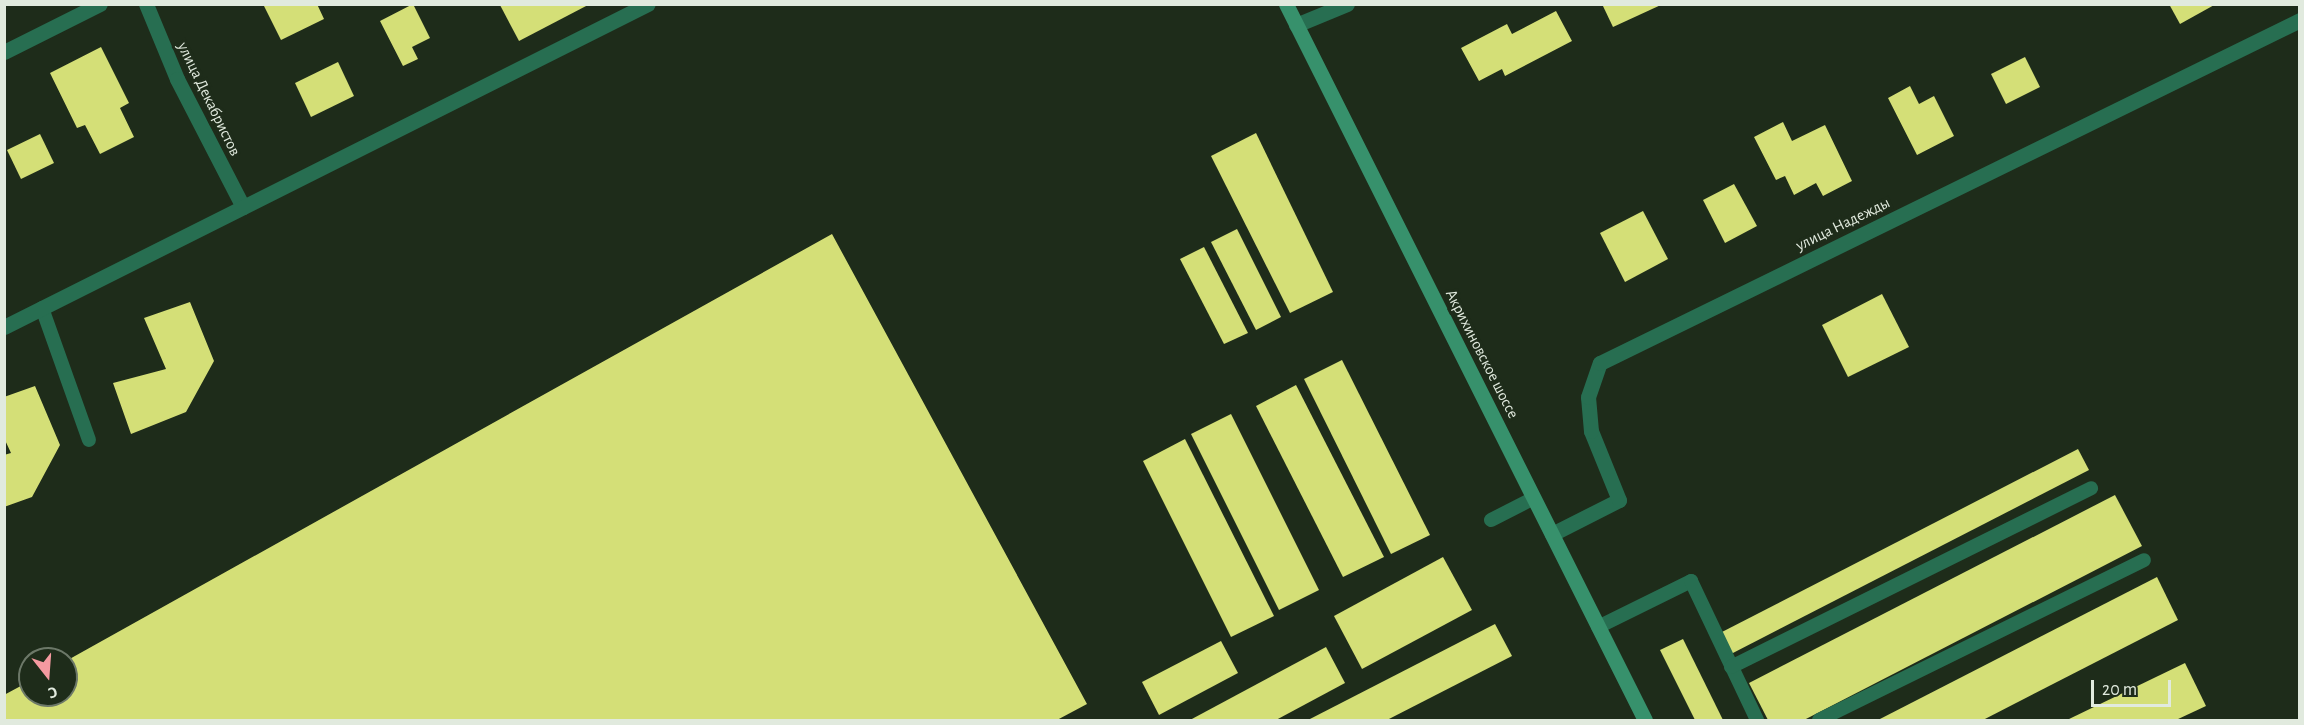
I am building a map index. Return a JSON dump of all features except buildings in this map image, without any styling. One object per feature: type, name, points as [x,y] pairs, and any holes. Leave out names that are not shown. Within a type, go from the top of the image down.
[{"type":"main road","name":"Акрихиновское шоссе","points":[[1286,4],[1645,720]]},
{"type":"street","points":[[4,52],[100,4]]},
{"type":"street","name":"улица Декабристов","points":[[146,4],[177,79],[243,207]]},
{"type":"street","points":[[4,327],[243,207],[623,10],[648,4]]},
{"type":"street","points":[[1296,25],[1347,4]]},
{"type":"street","name":"улица Надежды","points":[[1552,534],[1619,500],[1590,431],[1588,397],[1600,363],[2300,20]]},
{"type":"lane","points":[[42,308],[89,440]]},
{"type":"lane","points":[[1731,667],[2091,488]]},
{"type":"lane","points":[[1491,520],[1534,498]]},
{"type":"lane","points":[[1819,720],[2144,560]]},
{"type":"lane","points":[[1598,627],[1691,581],[1757,720]]}]
